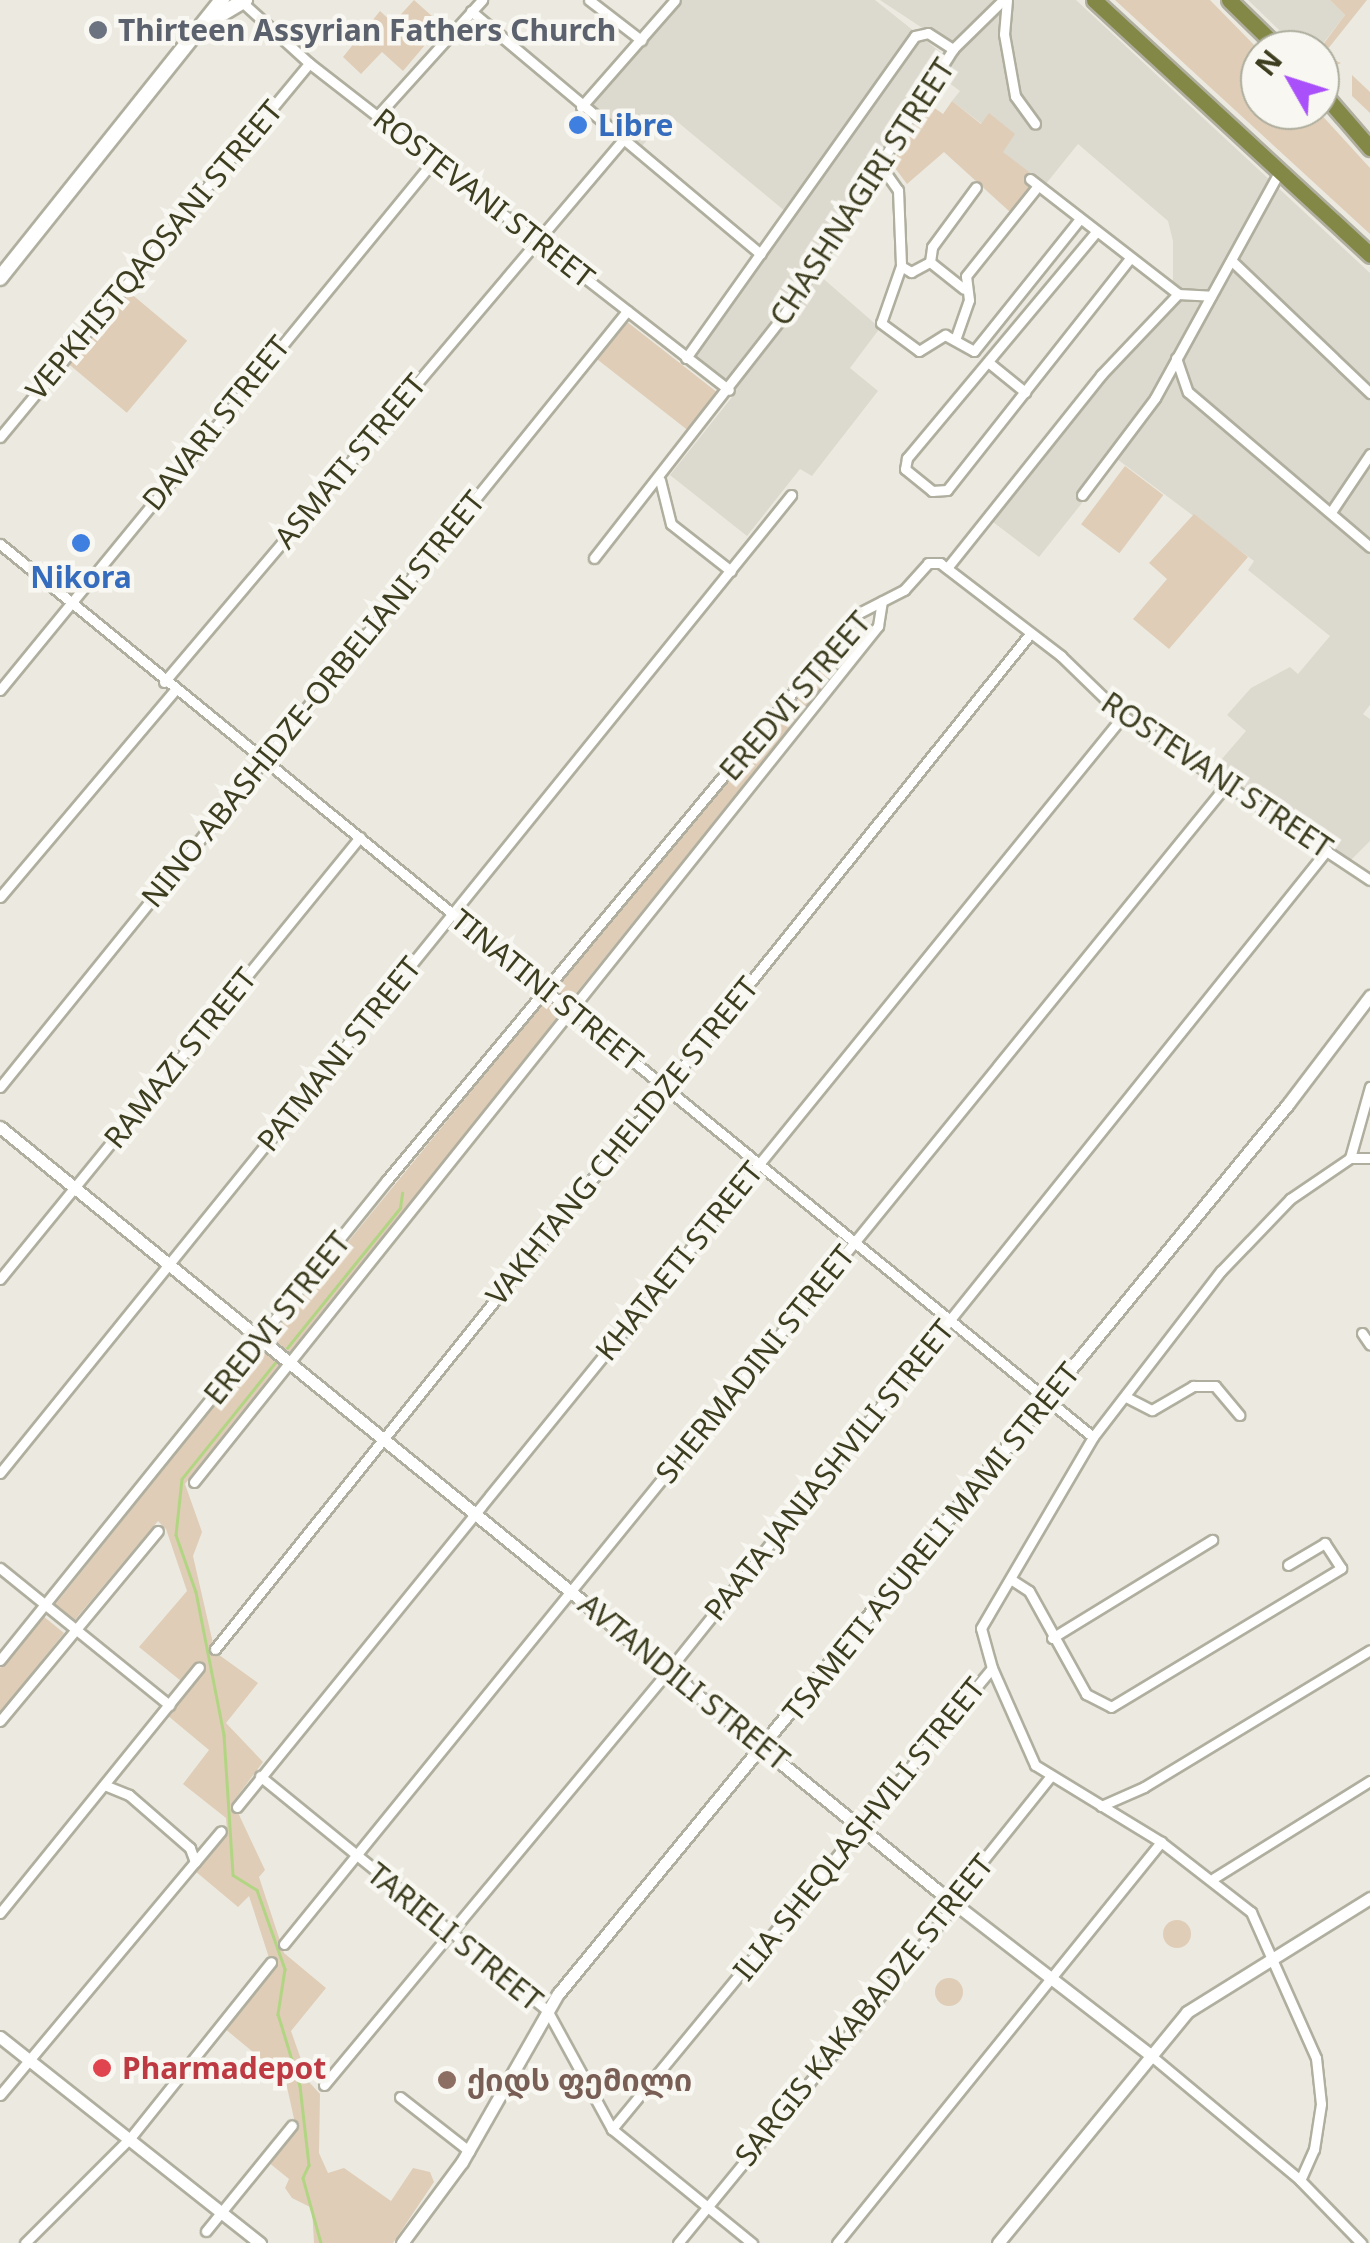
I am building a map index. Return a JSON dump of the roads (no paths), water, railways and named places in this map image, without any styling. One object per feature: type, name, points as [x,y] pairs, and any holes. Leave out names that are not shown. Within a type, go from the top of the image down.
[{"type":"highway","points":[[1094,0],[1370,255]]},
{"type":"highway","points":[[1229,0],[1260,30]]},
{"type":"highway","points":[[1340,113],[1370,148]]},
{"type":"main road","points":[[205,23],[244,1]]},
{"type":"main road","points":[[0,278],[220,2]]},
{"type":"street","points":[[379,114],[482,0]]},
{"type":"street","points":[[589,0],[641,40]]},
{"type":"street","points":[[581,107],[676,0]]},
{"type":"street","points":[[1005,0],[1004,34],[1015,96],[1035,124]]},
{"type":"street","name":"CHASHNAGIRI STREET","points":[[594,558],[729,390],[880,166],[953,49],[1005,0]]},
{"type":"street","name":"ROSTEVANI STREET","points":[[244,1],[308,63],[379,114],[729,390]]},
{"type":"street","points":[[471,12],[761,254]]},
{"type":"street","points":[[686,358],[916,36],[928,33],[953,49]]},
{"type":"street","name":"VEPKHISTQAOSANI STREET","points":[[0,437],[308,63]]},
{"type":"street","name":"ASMATI STREET","points":[[164,682],[534,239],[622,141]]},
{"type":"street","name":"DAVARI STREET","points":[[0,690],[435,159]]},
{"type":"street","points":[[880,166],[898,190],[900,266],[881,323],[919,351],[945,335],[974,351],[984,366],[1025,392]]},
{"type":"street","points":[[1082,495],[1155,398],[1279,172]]},
{"type":"street","points":[[964,289],[966,276],[1034,183],[1078,221],[1178,294],[1211,296]]},
{"type":"street","points":[[930,262],[932,247],[976,187]]},
{"type":"street","points":[[974,351],[1078,221]]},
{"type":"street","points":[[1096,232],[904,464],[932,491],[947,490],[1130,258]]},
{"type":"street","points":[[900,266],[911,272],[930,262]]},
{"type":"street","points":[[930,262],[964,289],[970,300],[954,340]]},
{"type":"street","points":[[1233,262],[1370,393]]},
{"type":"street","points":[[882,601],[904,590],[928,563],[947,568],[1102,375],[1178,294]]},
{"type":"street","name":"NINO ABASHIDZE-ORBELIANI STREET","points":[[0,1087],[626,311]]},
{"type":"street","points":[[1176,358],[1188,392],[1370,547]]},
{"type":"street","points":[[1331,512],[1370,454]]},
{"type":"street","points":[[660,480],[671,524],[731,571]]},
{"type":"street","name":"PATMANI STREET","points":[[0,1473],[791,495]]},
{"type":"street","name":"TINATINI STREET","points":[[0,544],[1093,1438]]},
{"type":"street","name":"ROSTEVANI STREET","points":[[947,568],[1124,716],[1370,880]]},
{"type":"street","name":"EREDVI STREET","points":[[0,1660],[547,989],[860,614],[882,601]]},
{"type":"street","name":"EREDVI STREET","points":[[194,1482],[878,626],[882,601]]},
{"type":"street","name":"VAKHTANG CHELIDZE STREET","points":[[215,1649],[1030,634]]},
{"type":"street","points":[[0,897],[174,690]]},
{"type":"street","name":"KHATAETI STREET","points":[[236,1807],[1124,716]]},
{"type":"street","name":"SHERMADINI STREET","points":[[284,1944],[1226,784]]},
{"type":"street","name":"RAMAZI STREET","points":[[0,1280],[360,837]]},
{"type":"street","name":"PAATA JANIASHVILI STREET","points":[[324,2085],[669,1669],[1327,850]]},
{"type":"street","name":"TSAMETI ASURELI MAMI STREET","points":[[402,2243],[469,2151],[547,2010],[765,1747],[1370,996]]},
{"type":"street","points":[[1370,1086],[1350,1158],[1370,1158]]},
{"type":"street","name":"AVTANDILI STREET","points":[[0,1127],[77,1185],[860,1828],[1051,1974],[1300,2180],[1362,2243]]},
{"type":"street","name":"ILIA SHEQLASHVILI STREET","points":[[612,2129],[992,1668],[981,1628],[1093,1438],[1247,1243],[1290,1200],[1350,1158]]},
{"type":"street","points":[[1362,1333],[1370,1345]]},
{"type":"street","points":[[1126,1397],[1152,1410],[1193,1386],[1215,1386],[1239,1416]]},
{"type":"street","points":[[0,1722],[158,1532]]},
{"type":"street","points":[[1052,1638],[1212,1540]]},
{"type":"street","points":[[1012,1580],[1030,1591],[1052,1638],[1086,1694],[1111,1707],[1341,1568],[1326,1543],[1288,1565]]},
{"type":"street","points":[[0,1568],[169,1705]]},
{"type":"street","points":[[1101,1806],[1144,1787],[1370,1650]]},
{"type":"street","points":[[0,1912],[199,1668]]},
{"type":"street","points":[[992,1668],[1036,1765],[1214,1878],[1251,1912],[1309,2040],[1319,2080],[1314,2149],[1300,2180]]},
{"type":"street","name":"TARIELI STREET","points":[[260,1776],[547,2010],[612,2129],[752,2243]]},
{"type":"street","name":"SARGIS KAKABADZE STREET","points":[[678,2243],[955,1904],[957,1893],[1050,1777]]},
{"type":"street","points":[[1214,1878],[1370,1781]]},
{"type":"street","points":[[104,1785],[129,1796],[190,1848],[195,1862]]},
{"type":"street","points":[[0,2095],[34,2062],[221,1831]]},
{"type":"street","points":[[837,2243],[1161,1842]]},
{"type":"street","points":[[998,2243],[1148,2054],[1187,2012],[1270,1956],[1370,1898]]},
{"type":"street","points":[[25,2243],[131,2138],[270,1962]]},
{"type":"street","points":[[0,2037],[260,2243]]},
{"type":"street","points":[[400,2097],[469,2151]]},
{"type":"street","points":[[206,2231],[292,2125]]},
{"type":"waterway","points":[[287,1348],[400,1208],[402,1193]]},
{"type":"waterway","points":[[277,1361],[182,1479],[176,1535],[196,1592],[224,1735],[233,1875],[257,1890],[285,1969],[278,2014],[300,2086],[309,2165],[303,2178],[321,2243]]},
{"type":"place","name":"Thirteen Assyrian Fathers Church","points":[[98,30]]},
{"type":"place","name":"Libre","points":[[578,125]]},
{"type":"place","name":"Nikora","points":[[81,543]]},
{"type":"place","name":"Pharmadepot","points":[[102,2068]]},
{"type":"place","name":"ქიდს ფემილი","points":[[447,2080]]}]
